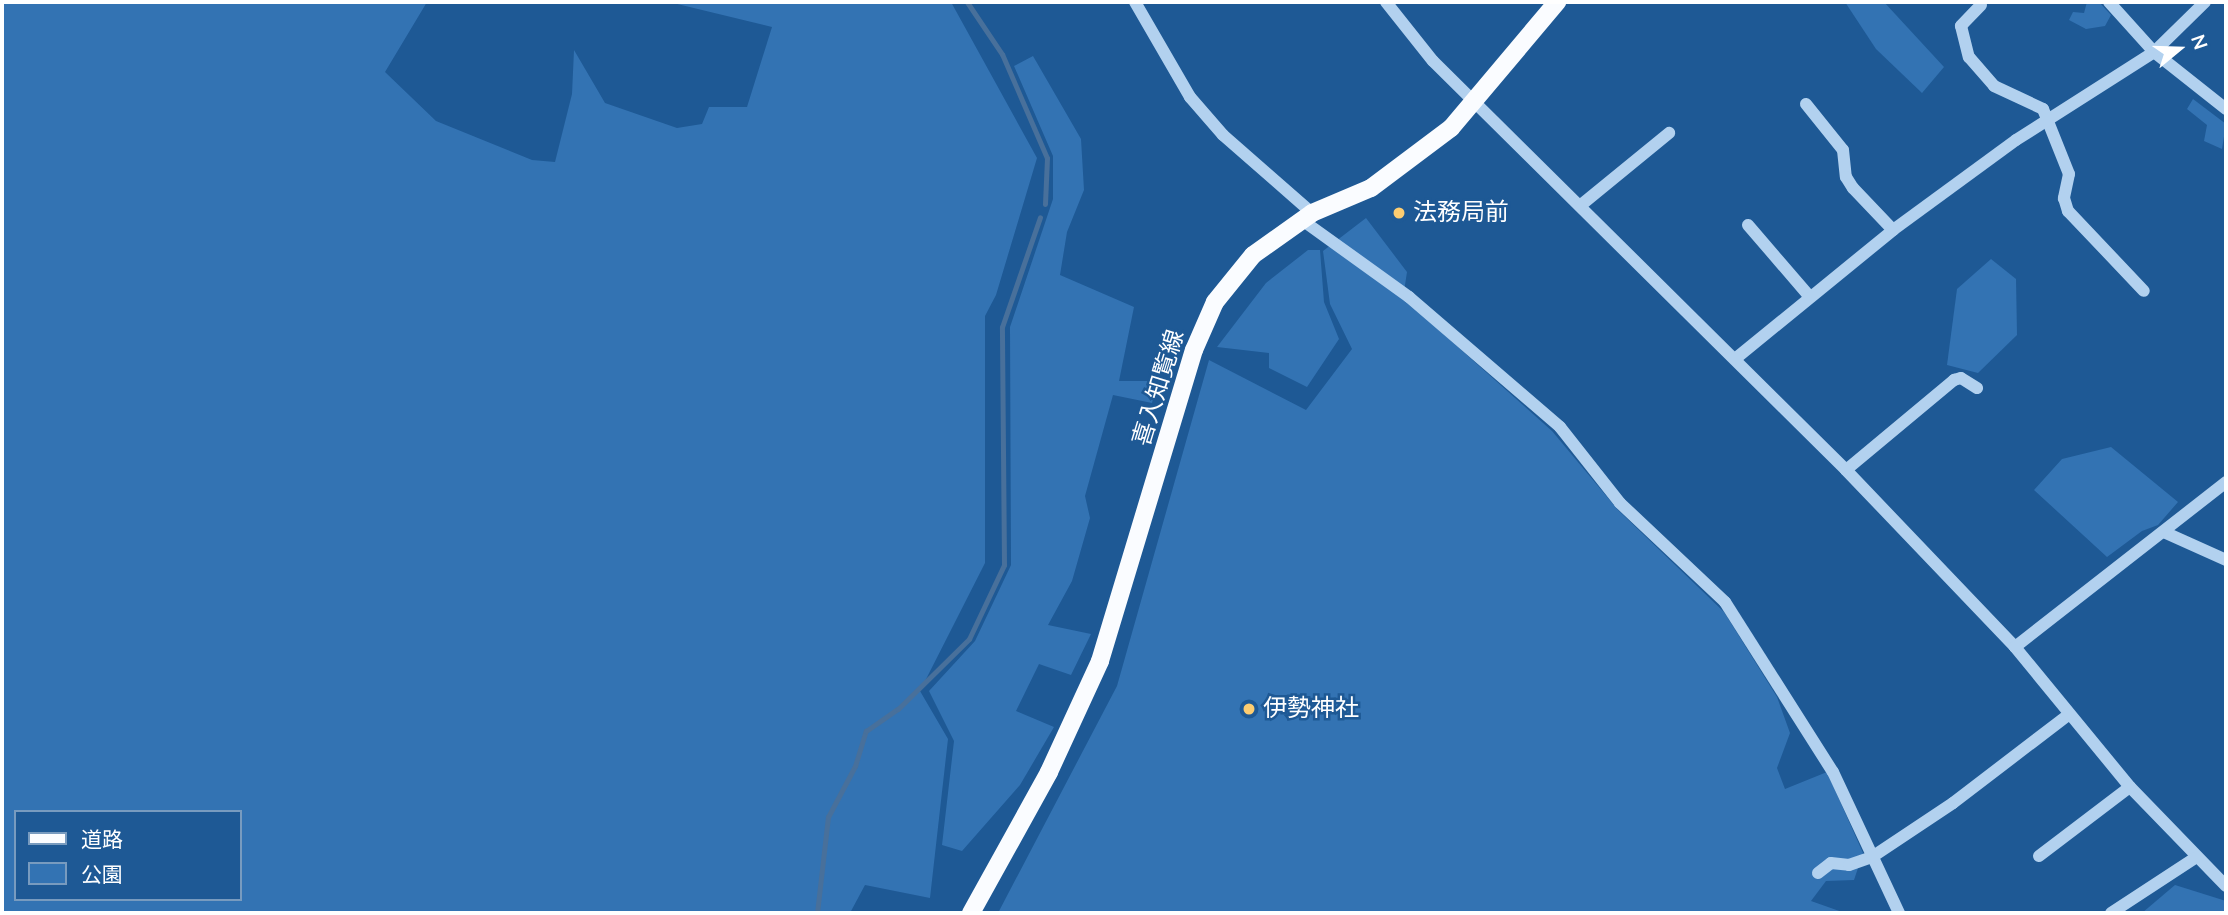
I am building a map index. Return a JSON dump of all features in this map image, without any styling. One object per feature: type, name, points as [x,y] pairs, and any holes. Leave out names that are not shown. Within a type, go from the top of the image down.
[{"type":"main road","name":"喜入知覧線","points":[[971,913],[1049,772],[1100,661],[1194,350],[1215,302],[1253,255],[1307,217],[1371,188],[1451,128],[1557,2]]},
{"type":"street","points":[[1135,2],[1190,97],[1223,135],[1307,217],[1409,296],[1560,427],[1620,503],[1725,602],[1833,772],[1899,913]]},
{"type":"street","points":[[1386,2],[1433,61],[1846,470],[2015,646],[2068,715],[2130,787],[2195,858],[2226,886]]},
{"type":"street","points":[[2109,2],[2154,52],[2226,109]]},
{"type":"street","points":[[1735,359],[1893,230],[2049,119],[2154,52],[2205,2]]},
{"type":"street","points":[[1981,5],[1961,26],[1969,57],[1994,86],[2043,109],[2069,174],[2064,198],[2068,211],[2144,291]]},
{"type":"street","points":[[1806,104],[1843,150],[1846,177],[1853,188],[1893,230]]},
{"type":"street","points":[[1581,205],[1669,133]]},
{"type":"street","points":[[1748,225],[1810,297]]},
{"type":"street","points":[[1846,470],[1954,380],[1961,378],[1977,388]]},
{"type":"street","points":[[2015,646],[2143,543],[2166,533],[2226,482]]},
{"type":"street","points":[[2166,533],[2226,560]]},
{"type":"street","points":[[1818,873],[1831,863],[1849,865],[1872,857],[1953,803],[2068,715]]},
{"type":"street","points":[[2039,856],[2130,787]]},
{"type":"street","points":[[2111,913],[2195,858]]},
{"type":"green space","points":[[2,2],[427,2],[385,72],[436,121],[532,160],[555,162],[572,94],[574,50],[605,103],[677,128],[702,124],[709,107],[747,107],[772,27],[669,2],[951,2],[1037,158],[996,295],[985,316],[985,563],[920,691],[948,739],[930,898],[865,885],[850,913],[2,913]]},
{"type":"green space","points":[[1845,2],[1884,2],[1944,67],[1922,93],[1876,49]]},
{"type":"green space","points":[[2087,2],[2099,2],[2111,15],[2105,26],[2086,29],[2069,20],[2073,12],[2084,13]]},
{"type":"green space","points":[[1033,56],[1081,139],[1084,190],[1067,232],[1060,275],[1134,307],[1119,381],[1157,381],[1152,403],[1113,395],[1085,496],[1090,518],[1072,581],[1048,625],[1091,634],[1071,675],[1039,664],[1016,711],[1054,727],[1020,785],[962,851],[942,845],[954,741],[929,691],[975,641],[1011,565],[1010,327],[1053,199],[1053,156],[1014,66]]},
{"type":"green space","points":[[2193,99],[2226,124],[2222,149],[2204,141],[2207,125],[2187,109]]},
{"type":"green space","points":[[1366,218],[1407,272],[1403,298],[1552,431],[1618,510],[1724,612],[1777,697],[1790,733],[1777,768],[1785,789],[1827,772],[1863,853],[1854,880],[1826,881],[1811,901],[1845,913],[998,913],[1117,686],[1209,360],[1306,410],[1352,349],[1330,304],[1323,251]]},
{"type":"green space","points":[[1308,250],[1320,250],[1324,302],[1339,339],[1307,387],[1269,368],[1269,353],[1217,347],[1266,283]]},
{"type":"green space","points":[[1991,259],[2016,279],[2017,335],[1978,373],[1947,365],[1957,289]]},
{"type":"green space","points":[[2111,447],[2178,502],[2158,525],[2142,531],[2107,557],[2034,490],[2062,459]]},
{"type":"green space","points":[[2175,885],[2226,901],[2226,913],[2142,913]]},
{"type":"waterway","points":[[967,2],[1002,54],[1047,158],[1045,204]]},
{"type":"waterway","points":[[817,913],[828,817],[855,766],[866,731],[898,709],[969,639],[1004,565],[1002,327],[1040,217]]},
{"type":"place","name":"法務局前","points":[[1399,213]]},
{"type":"place","name":"伊勢神社","points":[[1249,709]]}]
